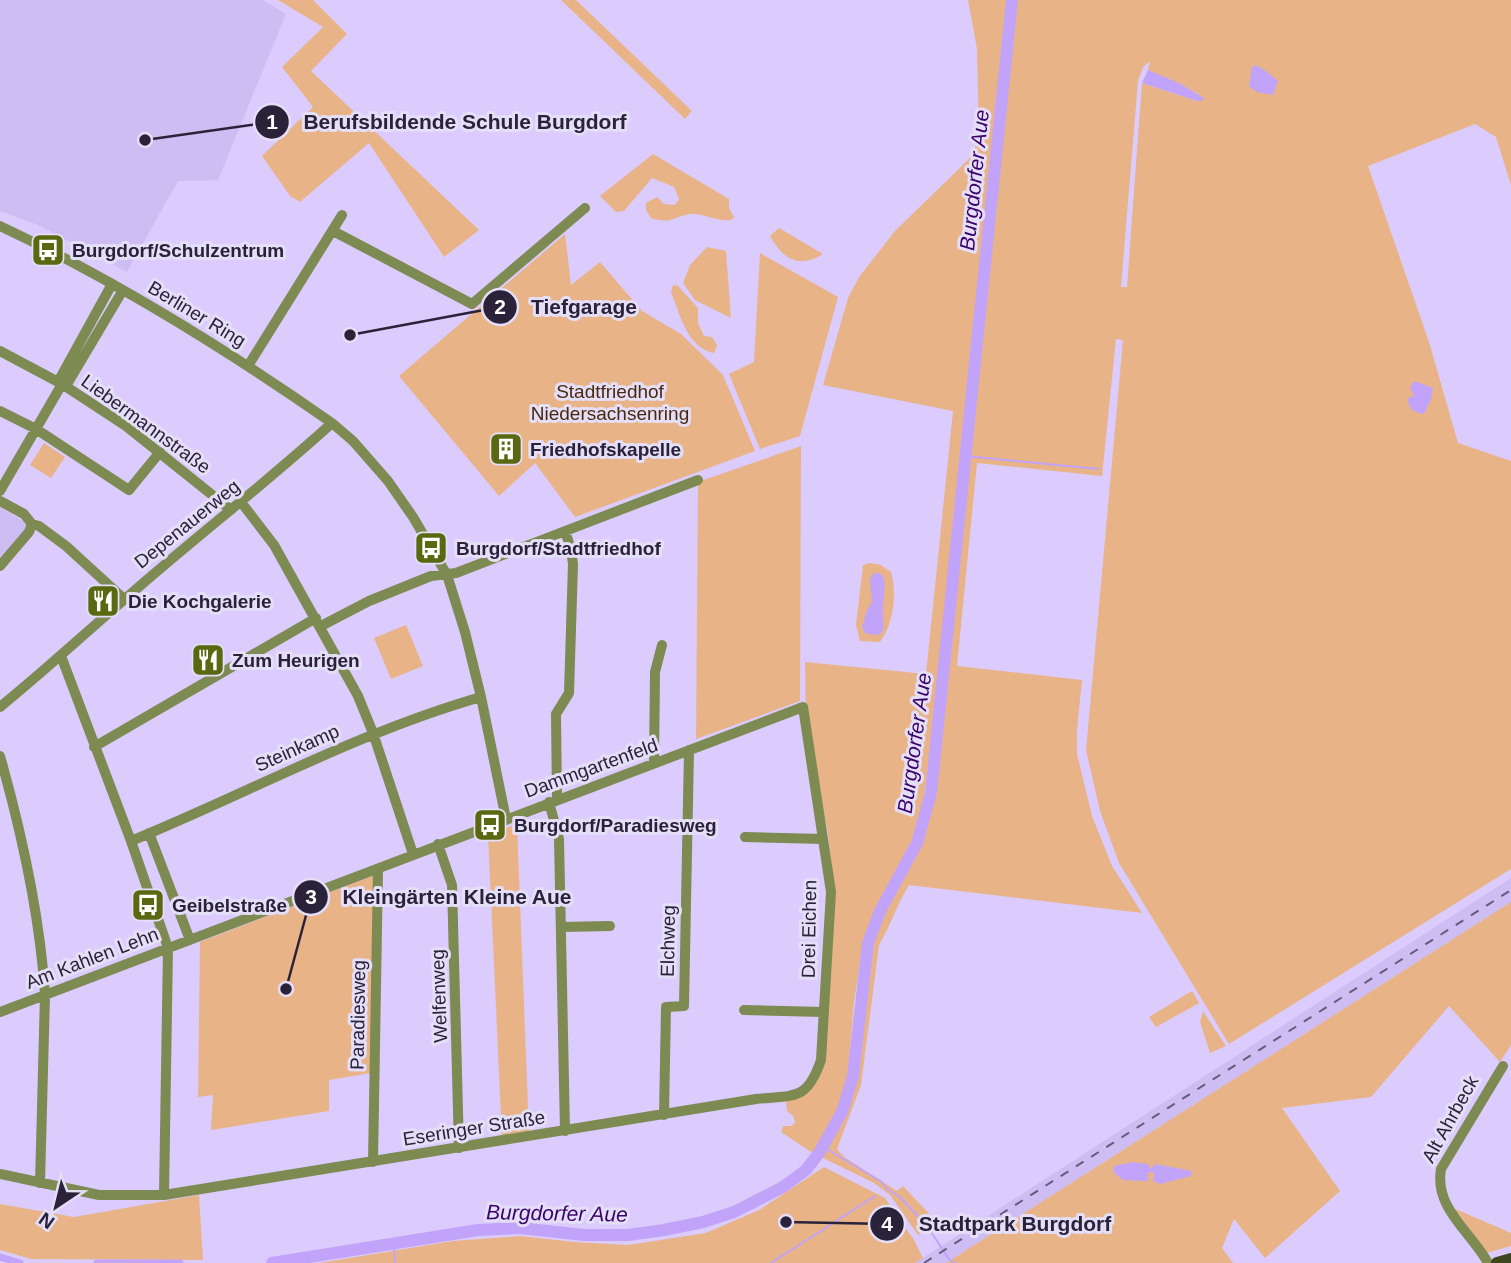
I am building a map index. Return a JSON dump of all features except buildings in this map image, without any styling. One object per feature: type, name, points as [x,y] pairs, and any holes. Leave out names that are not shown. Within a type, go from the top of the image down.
[{"type":"street","points":[[333,231],[472,304],[585,208]]},
{"type":"street","points":[[248,366],[342,215]]},
{"type":"street","name":"Berliner Ring","points":[[0,226],[123,290],[248,366],[353,440],[388,481],[447,575],[481,697],[506,819]]},
{"type":"street","points":[[62,384],[112,285]]},
{"type":"street","points":[[0,491],[62,384],[123,290]]},
{"type":"street","name":"Liebermannstraße","points":[[0,351],[62,384],[126,426],[231,510]]},
{"type":"street","points":[[0,411],[36,429],[129,489],[160,452]]},
{"type":"street","name":"Depenauerweg","points":[[0,707],[124,599],[263,485],[332,423]]},
{"type":"street","points":[[94,747],[318,622],[431,576],[447,575],[698,480]]},
{"type":"street","points":[[0,501],[24,514],[32,524],[39,526],[66,546],[124,599]]},
{"type":"street","points":[[241,502],[274,545],[358,696],[413,853]]},
{"type":"street","points":[[0,566],[29,532],[32,524]]},
{"type":"street","points":[[565,531],[573,564],[571,663],[569,693],[556,714],[553,801],[558,839],[562,927],[565,1131]]},
{"type":"street","points":[[654,764],[655,672],[662,645]]},
{"type":"street","points":[[61,656],[168,948],[164,1195]]},
{"type":"street","name":"Steinkamp","points":[[131,841],[373,733],[481,697]]},
{"type":"street","name":"Dammgartenfeld","points":[[354,878],[413,853],[803,707]]},
{"type":"street","name":"Drei Eichen","points":[[790,1096],[803,1092],[814,1081],[821,1059],[831,892],[807,748],[803,707]]},
{"type":"street","name":"Elchweg","points":[[664,1115],[666,1007],[684,1006],[690,750]]},
{"type":"street","points":[[0,756],[30,883],[41,947],[45,995],[40,1183]]},
{"type":"street","points":[[149,833],[190,940]]},
{"type":"street","points":[[745,837],[823,839]]},
{"type":"street","name":"Welfenweg","points":[[438,844],[452,886],[459,1148]]},
{"type":"street","name":"Paradiesweg","points":[[373,1162],[378,869]]},
{"type":"street","name":"Am Kahlen Lehn","points":[[0,1012],[354,878]]},
{"type":"street","points":[[562,927],[610,926]]},
{"type":"street","points":[[744,1010],[824,1012]]},
{"type":"street","name":"Alt Ahrbeck","points":[[1488,1263],[1446,1205],[1438,1184],[1441,1169],[1503,1066]]},
{"type":"street","name":"Eseringer Straße","points":[[0,1174],[99,1195],[164,1195],[790,1096]]},
{"type":"shaded area","points":[[0,0],[263,0],[286,14],[218,180],[178,181],[127,272],[38,225],[0,211]]},
{"type":"shaded area","points":[[1255,65],[1278,81],[1273,95],[1257,92],[1249,86],[1252,67]]},
{"type":"shaded area","points":[[1148,70],[1179,83],[1204,98],[1197,101],[1142,83]]},
{"type":"shaded area","points":[[1414,381],[1433,388],[1424,414],[1412,410],[1409,406],[1407,399],[1414,395],[1410,388]]},
{"type":"shaded area","points":[[0,507],[30,525],[0,562]]},
{"type":"shaded area","points":[[874,573],[880,573],[884,578],[883,631],[878,635],[865,633],[862,627],[872,602],[870,579]]},
{"type":"shaded area","points":[[1511,878],[1511,902],[946,1263],[915,1263]]},
{"type":"shaded area","points":[[1133,1162],[1148,1164],[1151,1169],[1155,1164],[1192,1171],[1191,1176],[1160,1184],[1153,1181],[1154,1173],[1148,1172],[1148,1181],[1145,1181],[1123,1180],[1113,1172],[1114,1166]]},
{"type":"green space","points":[[278,0],[313,0],[347,34],[311,71],[479,230],[444,257],[369,143],[300,202],[290,196],[262,156],[313,107],[282,67],[323,27]]},
{"type":"green space","points":[[561,0],[576,0],[692,111],[685,119]]},
{"type":"green space","points":[[968,0],[1008,0],[924,800],[911,846],[876,911],[868,932],[854,1002],[847,1083],[836,1115],[814,1154],[781,1132],[783,1126],[792,1126],[795,1122],[787,1111],[786,1100],[810,1089],[823,1066],[834,892],[828,833],[806,726],[805,662],[926,674],[953,411],[823,385],[848,298],[859,277],[895,231],[969,159],[979,139],[977,49]]},
{"type":"green space","points":[[1014,0],[1511,0],[1511,185],[1496,137],[1475,124],[1368,166],[1429,342],[1458,443],[1511,461],[1511,869],[1229,1044],[1119,863],[1100,811],[1086,750],[1123,340],[1116,339],[1102,476],[977,463],[957,666],[1082,680],[1077,754],[1092,816],[1112,866],[1142,913],[909,885],[879,945],[861,1085],[837,1149],[844,1157],[897,1191],[903,1186],[938,1223],[918,1235],[890,1195],[874,1183],[821,1157],[845,1114],[855,1078],[871,944],[882,914],[920,844],[934,792]],"holes":[[[1150,61],[1148,70],[1199,94],[1197,101],[1142,83],[1127,287],[1121,287],[1138,81],[1143,67]]]},
{"type":"green space","points":[[653,154],[729,199],[729,208],[734,217],[726,220],[691,214],[669,220],[651,218],[646,210],[646,203],[657,197],[664,204],[675,205],[679,199],[674,187],[652,178],[624,211],[616,212],[600,196]]},
{"type":"green space","points":[[779,228],[823,254],[806,261],[786,256],[770,236]]},
{"type":"green space","name":"Stadtfriedhof Niedersachsenring","points":[[565,234],[571,285],[600,262],[642,311],[681,334],[723,375],[755,451],[575,517],[535,463],[499,496],[399,376]]},
{"type":"green space","points":[[707,247],[726,251],[731,318],[695,300],[683,283],[690,265]]},
{"type":"green space","points":[[760,253],[838,297],[800,436],[760,449],[729,374],[754,362]]},
{"type":"green space","points":[[673,285],[678,286],[698,308],[698,323],[704,336],[712,337],[717,345],[714,353],[697,344],[686,329],[671,292]]},
{"type":"green space","points":[[44,443],[65,457],[51,478],[30,465]]},
{"type":"green space","points":[[801,446],[800,701],[696,739],[698,482]]},
{"type":"green space","points":[[863,565],[881,565],[891,572],[893,581],[891,617],[880,642],[860,641],[856,625]]},
{"type":"green space","points":[[406,625],[423,666],[391,679],[374,638]]},
{"type":"green space","points":[[517,824],[529,1134],[502,1138],[488,835]]},
{"type":"green space","points":[[375,875],[371,1073],[329,1080],[329,1111],[211,1130],[213,1095],[198,1097],[200,942]]},
{"type":"green space","points":[[1511,902],[1511,1045],[1500,1062],[1449,1006],[1371,1097],[1282,1108],[1340,1191],[1265,1258],[1234,1219],[1222,1248],[1233,1263],[946,1263]]},
{"type":"green space","points":[[1192,991],[1199,1003],[1156,1027],[1149,1017]]},
{"type":"green space","points":[[1203,1011],[1226,1046],[1210,1053],[1200,1022]]},
{"type":"green space","points":[[824,1167],[885,1198],[923,1258],[915,1263],[319,1263],[453,1241],[520,1236],[628,1245],[706,1233],[759,1210]]},
{"type":"green space","points":[[199,1195],[203,1260],[31,1259],[0,1250],[0,1204],[74,1217]]},
{"type":"green space","points":[[1453,1208],[1511,1233],[1511,1246],[1486,1253]]},
{"type":"waterway","name":"Burgdorfer Aue","points":[[272,1263],[478,1230],[520,1228],[584,1235],[628,1235],[664,1230],[734,1212],[783,1187],[806,1170],[819,1153],[842,1112],[853,1076],[868,943],[880,911],[917,843],[931,793],[1012,0]]},
{"type":"waterway","points":[[965,456],[1098,469]]},
{"type":"waterway","points":[[822,1146],[882,1182],[887,1189],[900,1197],[927,1226],[949,1259],[955,1263]]},
{"type":"waterway","points":[[771,1263],[875,1196]]},
{"type":"waterway","points":[[394,1245],[395,1263]]},
{"type":"waterway","points":[[0,1257],[20,1263]]},
{"type":"waterway","points":[[97,1263],[180,1263]]},
{"type":"railway","points":[[924,1263],[1511,890]]},
{"type":"place","name":"Berufsbildende Schule Burgdorf","points":[[145,140]]},
{"type":"place","name":"Burgdorf/Schulzentrum","points":[[48,250]]},
{"type":"place","name":"Tiefgarage","points":[[350,335]]},
{"type":"place","name":"Friedhofskapelle","points":[[506,449]]},
{"type":"place","name":"Burgdorf/Stadtfriedhof","points":[[431,548]]},
{"type":"place","name":"Die Kochgalerie","points":[[103,601]]},
{"type":"place","name":"Zum Heurigen","points":[[208,660]]},
{"type":"place","name":"Burgdorf/Paradiesweg","points":[[490,825]]},
{"type":"place","name":"Geibelstraße","points":[[148,905]]},
{"type":"place","name":"Kleingärten Kleine Aue","points":[[286,989]]},
{"type":"place","name":"Stadtpark Burgdorf","points":[[786,1222]]}]
